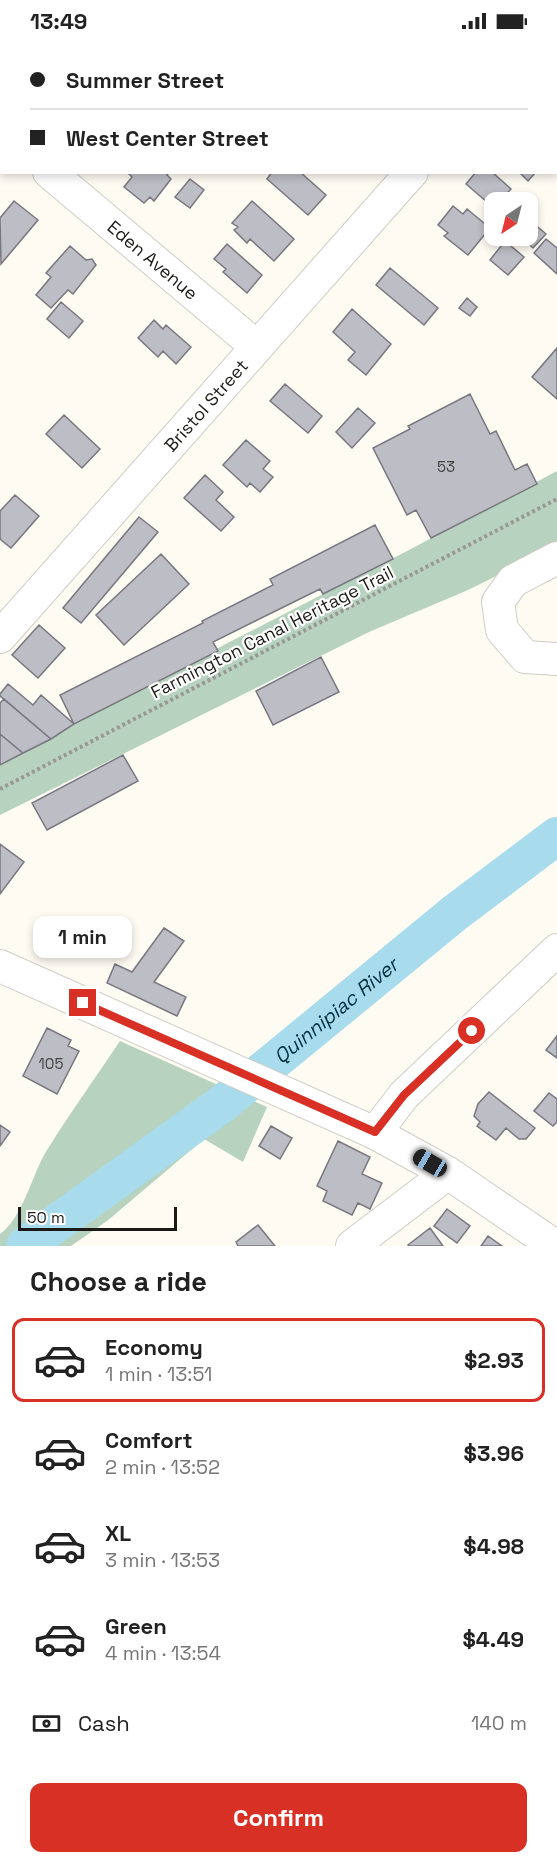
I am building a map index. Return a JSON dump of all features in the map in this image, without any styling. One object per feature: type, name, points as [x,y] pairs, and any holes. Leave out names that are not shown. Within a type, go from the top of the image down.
[{"type":"street","name":"Eden Avenue","points":[[51,174],[257,347]]},
{"type":"street","name":"Bristol Street","points":[[0,638],[257,347],[401,176]]},
{"type":"street","points":[[557,558],[513,581],[498,602],[501,630],[525,657],[557,659]]},
{"type":"street","points":[[375,1132],[404,1095],[557,950]]},
{"type":"street","points":[[0,966],[375,1132],[448,1173],[555,1246]]},
{"type":"street","points":[[352,1246],[448,1173]]},
{"type":"path","name":"Farmington Canal Heritage Trail","points":[[0,789],[557,499]]},
{"type":"green space","points":[[557,471],[557,546],[468,590],[369,632],[0,815],[0,760],[409,550]]},
{"type":"green space","points":[[120,1041],[267,1107],[243,1162],[204,1139],[107,1221],[71,1246],[0,1246],[0,1234],[15,1218],[47,1150]]},
{"type":"building","points":[[129,174],[168,174],[171,179],[154,201],[150,197],[144,203],[124,187],[132,177]]},
{"type":"building","points":[[271,174],[302,174],[326,195],[308,215],[267,179]]},
{"type":"building","points":[[474,174],[494,174],[511,189],[508,192],[484,192],[484,199],[466,184]]},
{"type":"building","points":[[521,174],[534,174],[528,181]]},
{"type":"building","points":[[190,179],[204,190],[190,208],[175,197]]},
{"type":"building","points":[[14,201],[38,220],[1,264],[0,218]]},
{"type":"building","points":[[252,201],[294,239],[274,261],[250,239],[247,243],[234,230],[238,227],[232,223]]},
{"type":"building","points":[[453,206],[463,214],[467,209],[484,223],[484,235],[468,255],[444,236],[448,233],[438,225]]},
{"type":"building","points":[[538,227],[546,234],[538,243]]},
{"type":"building","points":[[546,239],[557,248],[557,274],[534,253]]},
{"type":"building","points":[[227,244],[262,275],[247,293],[223,272],[226,269],[214,259]]},
{"type":"building","points":[[70,246],[86,260],[92,259],[96,265],[73,294],[68,290],[51,308],[36,295],[51,277],[46,273]]},
{"type":"building","points":[[501,246],[511,246],[524,257],[508,275],[490,260]]},
{"type":"building","points":[[390,268],[438,308],[424,325],[376,285]]},
{"type":"building","points":[[467,298],[477,307],[470,316],[459,308]]},
{"type":"building","points":[[61,302],[83,321],[69,338],[47,319]]},
{"type":"building","points":[[352,309],[391,344],[366,375],[348,360],[355,352],[333,332]]},
{"type":"building","points":[[154,320],[163,329],[166,325],[191,347],[176,364],[163,351],[158,357],[138,338]]},
{"type":"building","points":[[557,348],[557,399],[532,377]]},
{"type":"building","points":[[285,384],[322,416],[308,433],[270,401]]},
{"type":"building","points":[[470,394],[490,434],[496,431],[515,470],[527,464],[537,484],[431,538],[416,510],[407,515],[373,448],[410,429],[408,426]]},
{"type":"building","points":[[358,408],[375,423],[352,448],[336,432]]},
{"type":"building","points":[[64,415],[100,449],[82,468],[46,434]]},
{"type":"building","points":[[246,440],[270,461],[263,469],[273,477],[260,492],[250,483],[247,487],[223,465]]},
{"type":"building","points":[[205,475],[223,492],[216,500],[234,517],[221,531],[184,498]]},
{"type":"building","points":[[15,495],[39,516],[11,548],[0,539],[0,511]]},
{"type":"building","points":[[139,517],[158,532],[81,623],[63,608]]},
{"type":"building","points":[[375,525],[393,559],[323,594],[320,589],[213,642],[218,651],[74,724],[60,695],[203,623],[202,621],[273,585],[270,579]]},
{"type":"building","points":[[161,554],[189,584],[124,645],[96,615]]},
{"type":"building","points":[[39,625],[65,648],[38,678],[12,655]]},
{"type":"building","points":[[321,657],[339,692],[273,725],[256,691]]},
{"type":"building","points":[[8,684],[33,705],[41,695],[74,724],[51,739],[0,696]]},
{"type":"building","points":[[4,699],[51,739],[23,753],[0,734],[0,703]]},
{"type":"building","points":[[0,734],[23,753],[0,765]]},
{"type":"building","points":[[123,755],[138,781],[47,830],[32,803]]},
{"type":"building","points":[[0,844],[24,862],[0,894]]},
{"type":"building","points":[[164,928],[184,941],[154,982],[186,997],[177,1016],[107,983],[115,964],[132,972]]},
{"type":"building","points":[[47,1028],[71,1040],[68,1046],[79,1051],[57,1094],[23,1076]]},
{"type":"building","points":[[557,1036],[557,1058],[546,1050]]},
{"type":"building","points":[[489,1092],[535,1128],[526,1139],[519,1139],[506,1128],[496,1140],[477,1126],[480,1122],[474,1116],[478,1104]]},
{"type":"building","points":[[549,1093],[557,1099],[557,1122],[553,1126],[534,1111]]},
{"type":"building","points":[[0,1125],[10,1132],[0,1146]]},
{"type":"building","points":[[271,1126],[292,1138],[280,1159],[259,1146]]},
{"type":"building","points":[[338,1141],[370,1157],[362,1174],[382,1183],[370,1209],[358,1203],[352,1215],[323,1201],[327,1191],[317,1186]]},
{"type":"building","points":[[447,1209],[470,1226],[457,1243],[434,1226]]},
{"type":"building","points":[[258,1225],[275,1246],[238,1246],[236,1242]]},
{"type":"building","points":[[430,1228],[443,1246],[408,1245]]},
{"type":"building","points":[[488,1236],[502,1246],[481,1246]]},
{"type":"waterway","name":"Quinnipiac River","points":[[25,1246],[222,1104],[456,912],[557,836]]},
{"type":"route","points":[[83,1003],[375,1132],[404,1095],[472,1031]]}]
